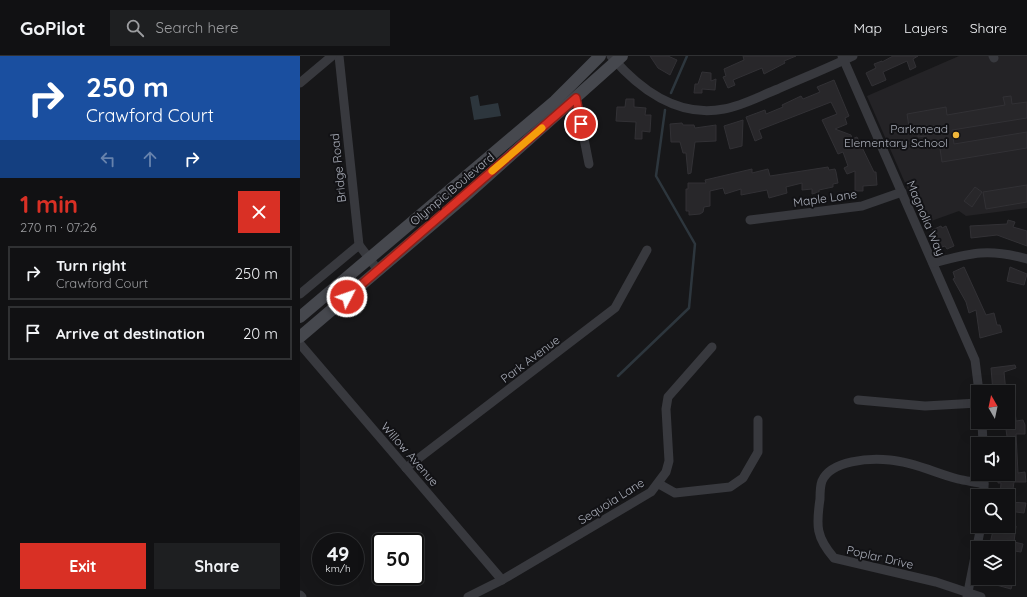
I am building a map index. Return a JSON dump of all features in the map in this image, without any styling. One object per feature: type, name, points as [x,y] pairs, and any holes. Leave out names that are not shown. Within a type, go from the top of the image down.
[{"type":"main road","name":"Olympic Boulevard","points":[[300,317],[555,101],[600,56]]},
{"type":"main road","name":"Olympic Boulevard","points":[[300,337],[576,98],[616,58]]},
{"type":"street","points":[[300,83],[332,56]]},
{"type":"street","name":"Bridge Road","points":[[339,56],[359,245],[378,270]]},
{"type":"street","points":[[616,58],[629,76],[660,99],[680,107],[713,111],[741,104],[843,58],[853,56]]},
{"type":"street","name":"Magnolia Way","points":[[843,58],[975,360],[978,385]]},
{"type":"street","points":[[576,98],[589,164]]},
{"type":"street","name":"Maple Lane","points":[[750,220],[862,206],[902,192]]},
{"type":"street","points":[[300,294],[359,245]]},
{"type":"street","name":"Park Avenue","points":[[406,468],[615,308],[647,250]]},
{"type":"street","points":[[933,263],[968,254],[986,252],[1004,253],[1027,259]]},
{"type":"street","name":"Willow Avenue","points":[[300,344],[502,580]]},
{"type":"street","name":"Sequoia Lane","points":[[468,597],[502,580],[651,492],[666,472],[669,461],[666,409],[668,397],[712,347]]},
{"type":"street","points":[[858,400],[925,406],[971,403]]},
{"type":"street","points":[[658,484],[675,493],[730,487],[743,478],[758,452],[758,420]]},
{"type":"street","name":"Poplar Drive","points":[[981,597],[968,595],[936,582],[834,558],[823,545],[818,532],[822,482],[830,470],[845,463],[890,460],[914,464],[958,479],[984,484]]},
{"type":"street","points":[[984,484],[984,489]]},
{"type":"street","points":[[968,595],[980,533]]},
{"type":"shaded area","name":"Parkmead Elementary School","points":[[959,56],[1027,56],[1027,208],[966,216],[959,211],[923,224],[867,96]]},
{"type":"shaded area","points":[[478,95],[480,106],[498,103],[501,116],[474,120],[470,97]]},
{"type":"building","points":[[650,56],[668,56],[677,60],[670,75],[658,68]]},
{"type":"building","points":[[743,56],[796,56],[784,61],[785,63],[764,74],[762,68],[733,80],[735,85],[728,88],[723,77],[726,76],[724,69],[744,60]]},
{"type":"building","points":[[893,56],[918,56],[913,59],[916,67],[910,70],[907,61],[883,72],[886,80],[872,86],[866,73],[876,68],[874,64],[882,62]]},
{"type":"building","points":[[702,72],[711,73],[711,81],[716,79],[715,90],[702,89],[702,93],[694,93],[695,84],[698,84]]},
{"type":"building","points":[[834,80],[849,116],[845,118],[847,124],[835,129],[851,135],[852,139],[857,137],[874,172],[876,172],[877,185],[863,186],[863,191],[855,191],[855,171],[847,174],[844,168],[848,166],[843,152],[838,154],[822,120],[837,114],[831,102],[759,130],[762,138],[755,141],[746,117],[765,110],[766,114],[783,107],[782,105],[801,96],[803,99],[820,92],[817,87]]},
{"type":"building","points":[[1011,96],[1012,104],[1027,102],[1027,118],[952,130],[954,144],[1027,132],[1027,148],[942,162],[939,142],[926,144],[925,136],[918,137],[918,132],[910,133],[907,114],[946,107],[947,115],[1005,105],[1003,97]]},
{"type":"building","points":[[626,99],[634,99],[634,107],[646,108],[645,115],[651,115],[650,132],[642,131],[642,139],[635,139],[636,122],[616,121],[617,107],[625,107]]},
{"type":"building","points":[[743,120],[742,146],[730,149],[724,126]]},
{"type":"building","points":[[682,123],[683,125],[694,125],[695,128],[716,125],[716,141],[695,142],[691,173],[688,174],[686,153],[683,153],[680,142],[671,142],[670,124]]},
{"type":"building","points":[[828,167],[829,170],[835,169],[838,183],[833,184],[833,187],[819,190],[819,192],[812,194],[812,189],[802,190],[802,183],[786,187],[787,193],[769,198],[767,190],[741,195],[741,189],[725,194],[723,188],[710,191],[710,206],[704,207],[703,212],[700,214],[689,215],[689,211],[686,211],[686,189],[688,189],[688,183],[706,183],[705,180],[752,169],[752,173],[768,169],[770,176]]},
{"type":"building","points":[[1027,185],[1027,202],[986,209],[983,192]]},
{"type":"building","points":[[975,187],[982,192],[972,207],[964,201]]},
{"type":"building","points":[[1008,220],[1015,222],[1013,227],[1027,231],[1027,246],[997,235],[971,238],[970,226],[1007,224]]},
{"type":"building","points":[[941,226],[942,228],[946,226],[954,246],[947,249],[945,246],[942,247],[932,230]]},
{"type":"building","points":[[964,267],[986,315],[994,313],[997,325],[1000,325],[1002,332],[980,338],[976,310],[969,313],[966,302],[953,279],[955,278],[953,272]]},
{"type":"building","points":[[1010,267],[1027,274],[1024,285],[1007,281]]},
{"type":"building","points":[[1015,365],[1016,368],[1004,372],[1005,385],[992,385],[991,368]]},
{"type":"building","points":[[1015,410],[1016,421],[1023,420],[1025,425],[1025,434],[1016,434],[1018,473],[1025,472],[1026,482],[1014,482],[1013,489],[1001,489],[1001,483],[998,483],[998,481],[1015,481],[1015,437],[1007,437],[1006,429],[1015,429]]},
{"type":"building","points":[[1015,502],[1026,503],[1024,513],[1015,512]]},
{"type":"building","points":[[1016,526],[1014,541],[991,541],[992,533],[1015,533]]},
{"type":"building","points":[[1015,542],[1023,544],[1021,552],[1015,551]]},
{"type":"building","points":[[996,585],[1012,585],[1011,589]]},
{"type":"waterway","points":[[671,93],[687,56]]},
{"type":"waterway","points":[[618,376],[689,308],[695,244],[656,176],[665,110]]},
{"type":"slow traffic","points":[[492,171],[542,128]]},
{"type":"place","name":"Parkmead Elementary School","points":[[956,135]]},
{"type":"route","points":[[347,297],[463,198],[576,98],[581,124]]}]
